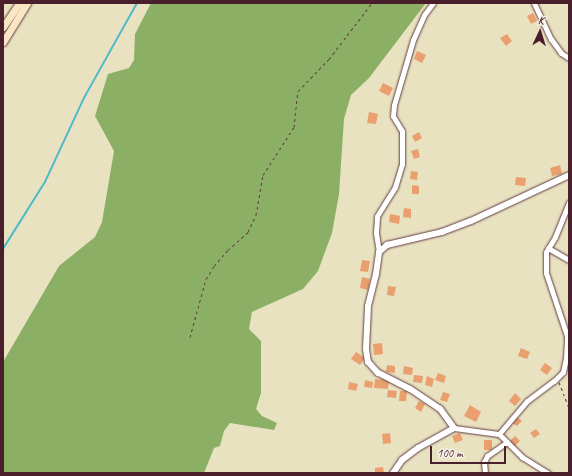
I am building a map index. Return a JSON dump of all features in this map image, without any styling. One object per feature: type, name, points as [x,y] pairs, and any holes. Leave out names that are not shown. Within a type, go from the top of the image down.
[{"type":"main road","points":[[3,27],[19,3]]},
{"type":"main road","points":[[3,42],[27,3]]},
{"type":"street","points":[[433,3],[424,15],[413,40],[394,105],[392,116],[402,131],[402,164],[395,187],[377,216],[376,232],[379,252],[376,274],[368,306],[366,349],[368,362],[378,373],[410,389],[440,409],[454,428]]},
{"type":"street","points":[[534,3],[551,39],[561,53],[569,58]]},
{"type":"street","points":[[379,252],[387,245],[442,232],[471,221],[569,175]]},
{"type":"street","points":[[499,434],[527,401],[563,372],[567,363],[567,336],[546,273],[546,252],[569,203]]},
{"type":"street","points":[[548,248],[569,260]]},
{"type":"street","points":[[393,473],[402,460],[418,448],[454,428],[499,434],[522,457],[548,473]]},
{"type":"street","points":[[485,473],[484,462],[487,456],[507,442]]},
{"type":"path","points":[[190,337],[206,279],[214,266],[228,250],[248,232],[256,215],[263,175],[294,127],[298,91],[329,59],[372,3]]},
{"type":"path","points":[[558,377],[569,408]]},
{"type":"green space","points":[[151,3],[426,3],[369,78],[351,95],[344,119],[339,194],[332,233],[318,271],[303,289],[252,312],[249,329],[261,341],[261,393],[256,409],[262,416],[277,423],[274,430],[230,423],[224,431],[220,446],[214,448],[204,473],[3,473],[3,362],[59,266],[95,237],[102,222],[114,151],[95,116],[108,74],[129,68],[134,60],[135,34]]},
{"type":"building","points":[[533,13],[537,21],[531,24],[527,16]]},
{"type":"building","points":[[507,34],[512,41],[506,46],[500,38]]},
{"type":"building","points":[[417,51],[426,55],[422,63],[414,59]]},
{"type":"building","points":[[383,83],[393,88],[389,96],[379,91]]},
{"type":"building","points":[[369,112],[378,114],[376,124],[367,123]]},
{"type":"building","points":[[419,132],[422,138],[415,142],[412,136]]},
{"type":"building","points":[[418,149],[420,157],[414,159],[411,151]]},
{"type":"building","points":[[560,165],[562,174],[552,176],[550,168]]},
{"type":"building","points":[[411,171],[418,172],[417,180],[410,179]]},
{"type":"building","points":[[516,177],[526,178],[525,186],[515,185]]},
{"type":"building","points":[[412,185],[419,186],[419,194],[412,194]]},
{"type":"building","points":[[404,208],[411,209],[411,218],[403,217]]},
{"type":"building","points":[[390,214],[400,216],[399,224],[389,222]]},
{"type":"building","points":[[362,260],[370,261],[368,272],[360,271]]},
{"type":"building","points":[[362,277],[370,279],[368,290],[360,288]]},
{"type":"building","points":[[388,286],[396,287],[394,296],[387,295]]},
{"type":"building","points":[[382,343],[383,354],[374,355],[373,344]]},
{"type":"building","points":[[521,348],[530,352],[527,359],[518,356]]},
{"type":"building","points":[[356,352],[365,358],[360,365],[351,359]]},
{"type":"building","points":[[545,363],[552,368],[547,375],[540,370]]},
{"type":"building","points":[[387,365],[395,366],[395,373],[386,372]]},
{"type":"building","points":[[404,366],[413,368],[412,375],[403,374]]},
{"type":"building","points":[[438,373],[446,376],[444,383],[435,380]]},
{"type":"building","points":[[414,375],[423,376],[422,383],[413,382]]},
{"type":"building","points":[[427,376],[434,379],[432,387],[425,385]]},
{"type":"building","points":[[375,379],[389,380],[388,389],[374,388]]},
{"type":"building","points":[[365,380],[373,382],[372,388],[364,387]]},
{"type":"building","points":[[349,382],[358,384],[356,391],[348,389]]},
{"type":"building","points":[[388,390],[397,391],[396,398],[387,397]]},
{"type":"building","points":[[400,391],[407,391],[406,401],[399,401]]},
{"type":"building","points":[[443,392],[450,394],[447,402],[440,400]]},
{"type":"building","points":[[515,393],[521,399],[515,406],[509,401]]},
{"type":"building","points":[[419,401],[425,404],[421,412],[415,408]]},
{"type":"building","points":[[470,405],[481,412],[476,422],[464,416]]},
{"type":"building","points":[[517,417],[522,421],[517,426],[512,423]]},
{"type":"building","points":[[536,429],[540,434],[534,438],[530,433]]},
{"type":"building","points":[[390,433],[391,443],[383,444],[382,434]]},
{"type":"building","points":[[460,433],[463,440],[455,443],[452,436]]},
{"type":"building","points":[[515,436],[520,441],[514,447],[509,442]]},
{"type":"building","points":[[484,440],[492,440],[492,450],[484,450]]},
{"type":"building","points":[[383,467],[384,473],[375,473],[375,468]]},
{"type":"waterway","points":[[3,249],[45,182],[84,98],[137,3]]}]
